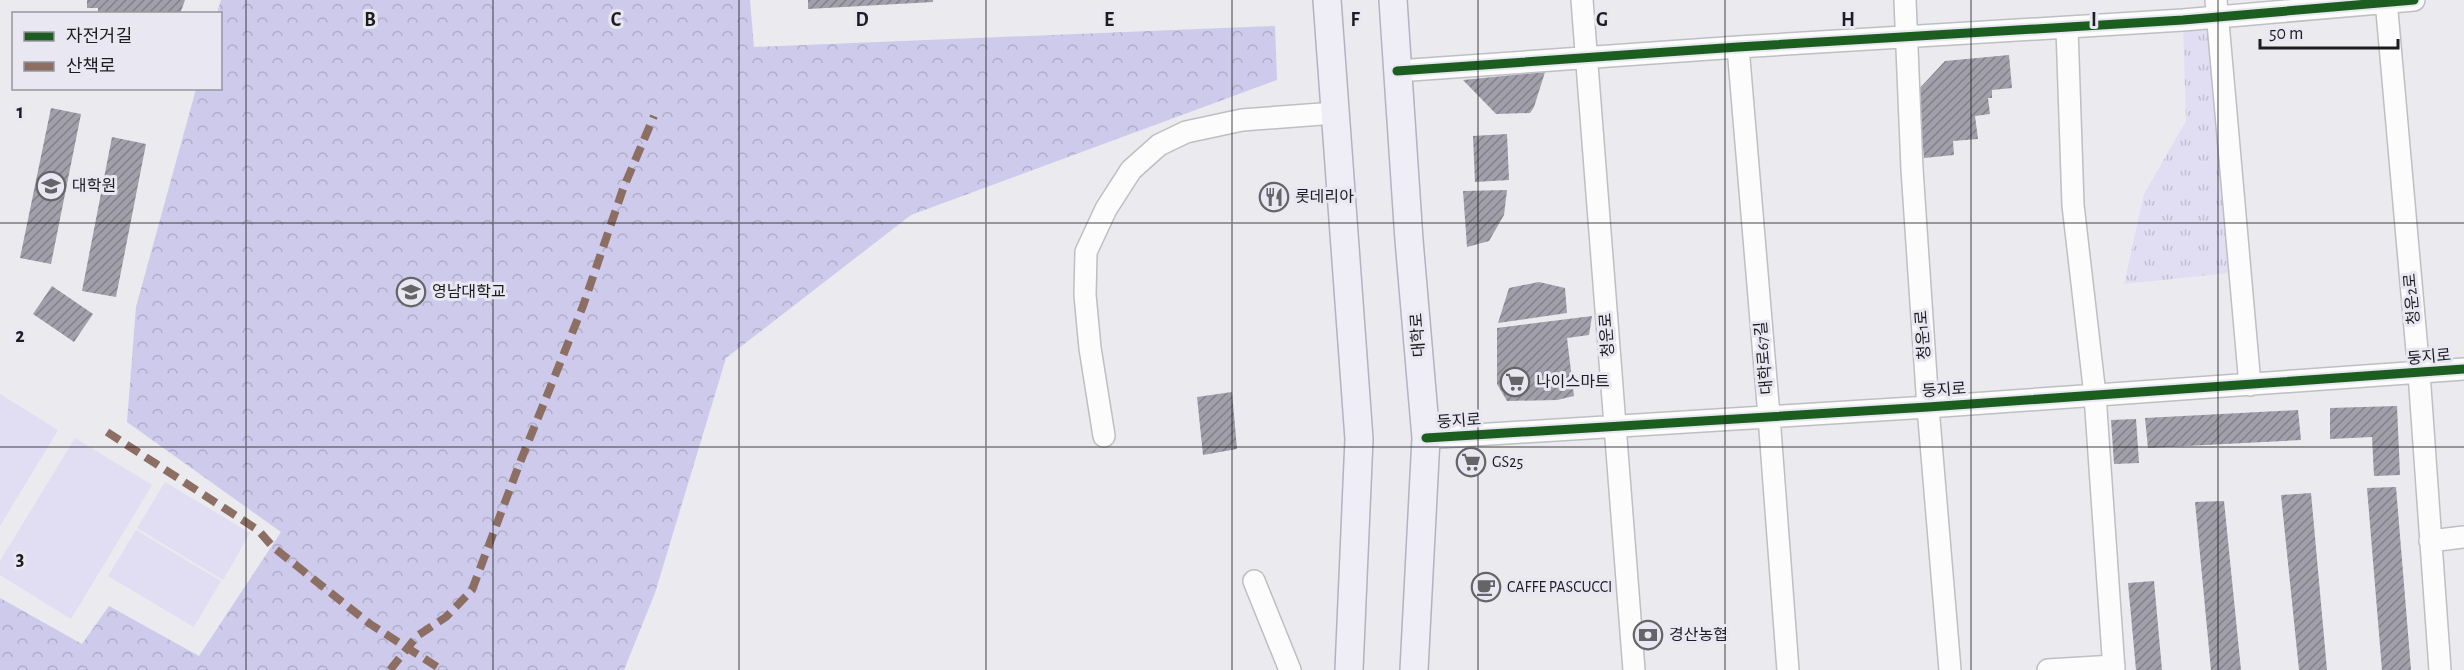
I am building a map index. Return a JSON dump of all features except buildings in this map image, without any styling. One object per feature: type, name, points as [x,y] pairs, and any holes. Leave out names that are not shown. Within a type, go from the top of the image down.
[{"type":"main road","points":[[1328,0],[1359,439],[1349,670]]},
{"type":"main road","name":"대학로","points":[[1393,0],[1426,438],[1414,670]]},
{"type":"street","name":"청운로","points":[[1582,0],[1634,670]]},
{"type":"street","name":"청운1로","points":[[1905,0],[1912,169],[1928,407],[1950,670]]},
{"type":"street","points":[[1397,71],[1738,47],[2067,28],[2217,9],[2414,0]]},
{"type":"street","name":"청운2로","points":[[2386,1],[2419,373],[2440,670]]},
{"type":"street","points":[[2217,9],[2250,385]]},
{"type":"street","points":[[2048,670],[2114,668],[2095,395],[2073,206],[2067,28]]},
{"type":"street","name":"대학로67길","points":[[1738,47],[1788,670]]},
{"type":"street","points":[[1104,436],[1090,348],[1085,295],[1086,252],[1106,209],[1131,170],[1159,145],[1186,132],[1242,120],[1335,113]]},
{"type":"street","name":"둥지로","points":[[1426,438],[1928,407],[2464,369]]},
{"type":"street","points":[[2430,541],[2464,537]]},
{"type":"street","points":[[1254,581],[1290,670]]},
{"type":"green space","name":"영남대학교","points":[[221,0],[750,0],[754,47],[1275,26],[1277,80],[911,215],[726,358],[655,593],[624,670],[0,670],[0,598],[82,644],[109,606],[199,656],[281,532],[127,422],[136,307],[196,90],[222,90],[222,12],[217,12]]},
{"type":"green space","points":[[2217,17],[2239,272],[2124,284],[2144,194],[2186,121],[2183,20]]},
{"type":"green space","points":[[0,394],[58,430],[0,526]]},
{"type":"green space","points":[[75,438],[152,485],[71,619],[0,575],[0,561]]},
{"type":"green space","points":[[165,482],[250,533],[223,580],[137,528]]},
{"type":"green space","points":[[136,530],[221,581],[194,627],[108,576]]},
{"type":"marked path","points":[[390,670],[417,636],[446,617],[472,590],[583,306],[623,189],[654,116]]},
{"type":"marked path","points":[[107,432],[258,530],[273,547],[370,624],[442,670]]},
{"type":"cycle path","points":[[1397,71],[1738,47],[2183,20],[2414,0]]},
{"type":"cycle path","points":[[1426,438],[1928,407],[2464,369]]},
{"type":"place","name":"대학원","points":[[51,186]]},
{"type":"place","name":"롯데리아","points":[[1274,197]]},
{"type":"place","name":"영남대학교","points":[[411,292]]},
{"type":"place","name":"나이스마트","points":[[1515,382]]},
{"type":"place","name":"GS25","points":[[1471,462]]},
{"type":"place","name":"CAFFE PASCUCCI","points":[[1486,587]]},
{"type":"place","name":"경산농협","points":[[1648,635]]}]
